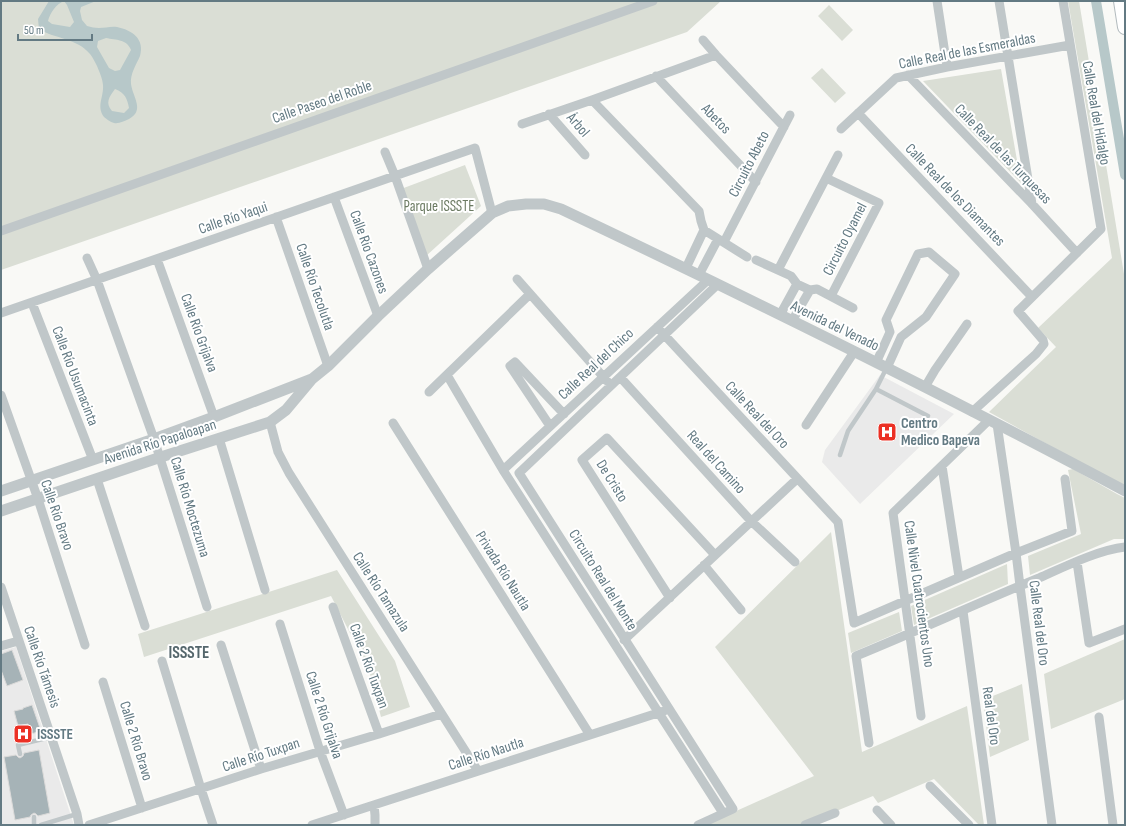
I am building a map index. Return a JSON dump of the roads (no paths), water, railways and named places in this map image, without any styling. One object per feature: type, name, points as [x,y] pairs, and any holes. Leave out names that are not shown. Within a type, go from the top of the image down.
[{"type":"main road","points":[[1121,1],[1125,27]]},
{"type":"street","name":"Calle Paseo del Roble","points":[[1,231],[653,1]]},
{"type":"street","points":[[937,1],[947,67]]},
{"type":"street","points":[[999,1],[1032,204]]},
{"type":"street","name":"Calle Real del Hidalgo","points":[[1063,1],[1101,229],[1077,253]]},
{"type":"street","name":"Circuito Abeto","points":[[703,40],[784,127],[756,182],[721,240],[708,280]]},
{"type":"street","name":"Calle Real de las Esmeraldas","points":[[841,129],[896,78],[947,67],[1070,45]]},
{"type":"street","points":[[522,124],[716,55]]},
{"type":"street","name":"Calle Real de las Turquesas","points":[[908,75],[1077,253]]},
{"type":"street","name":"Abetos","points":[[656,76],[756,182]]},
{"type":"street","points":[[592,100],[700,211],[704,230],[721,240]]},
{"type":"street","name":"Calle Real de los Diamantes","points":[[858,113],[1032,297]]},
{"type":"street","name":"Árbol","points":[[549,114],[586,155]]},
{"type":"street","points":[[784,127],[790,115]]},
{"type":"street","name":"Calle Río Yaqui","points":[[1,314],[475,148],[492,212]]},
{"type":"street","points":[[385,152],[428,269]]},
{"type":"street","points":[[778,270],[838,155]]},
{"type":"street","name":"Circuito Oyamel","points":[[826,178],[879,204],[832,296]]},
{"type":"street","name":"Calle Río Cazones","points":[[334,197],[378,316]]},
{"type":"street","name":"Avenida Río Papaloapan","points":[[1,511],[270,422],[286,410],[312,378],[328,366],[428,269],[492,212],[508,206],[526,204]]},
{"type":"street","name":"Avenida del Venado","points":[[526,204],[544,204],[561,209],[686,268],[1028,439],[1125,491]]},
{"type":"street","name":"Calle Río Tecolutla","points":[[276,217],[328,366]]},
{"type":"street","points":[[686,268],[704,230]]},
{"type":"street","name":"Circuito Oyamel","points":[[721,240],[752,258],[791,276],[797,284],[810,290],[818,289],[853,308]]},
{"type":"street","points":[[876,363],[890,332],[886,320],[918,254],[929,252],[954,274],[926,317],[901,337],[887,368]]},
{"type":"street","points":[[972,412],[1036,354],[1044,344],[1043,340],[1018,310],[1077,253]]},
{"type":"street","name":"Calle Río Moctezuma","points":[[88,258],[161,457],[207,607]]},
{"type":"street","name":"Calle Río Grijalva","points":[[157,259],[214,417]]},
{"type":"street","points":[[517,279],[612,386]]},
{"type":"street","name":"Calle Real del Chico","points":[[503,470],[708,280]]},
{"type":"street","name":"Circuito Real del Monte","points":[[447,375],[503,470],[723,814],[733,809],[519,473],[664,336],[708,280]]},
{"type":"street","points":[[780,315],[797,284]]},
{"type":"street","name":"Circuito Oyamel","points":[[792,321],[810,290]]},
{"type":"street","points":[[429,392],[530,294]]},
{"type":"street","name":"Calle Río Usumacinta","points":[[32,303],[93,460]]},
{"type":"street","points":[[925,387],[967,324]]},
{"type":"street","name":"Calle Real del Oro","points":[[657,327],[838,522],[854,623],[906,600]]},
{"type":"street","points":[[890,332],[901,337]]},
{"type":"street","points":[[806,425],[854,352]]},
{"type":"street","points":[[550,426],[510,366],[514,362],[564,414]]},
{"type":"street","name":"Real del Camino","points":[[620,377],[752,521],[795,562]]},
{"type":"street","name":"Avenida Río Papaloapan","points":[[1,491],[154,439],[312,378]]},
{"type":"street","name":"Calle Río Bravo","points":[[1,395],[38,499],[86,645]]},
{"type":"street","name":"Calle Río Tamazula","points":[[270,422],[278,452],[289,473],[478,771]]},
{"type":"street","name":"Calle Real del Oro","points":[[993,422],[1016,553],[1052,825]]},
{"type":"street","name":"Calle Nivel Cuatrocientos Uno","points":[[922,716],[893,513],[942,466],[993,422]]},
{"type":"street","name":"Privada Río Nautla","points":[[393,423],[590,735]]},
{"type":"street","points":[[219,438],[265,590]]},
{"type":"street","name":"De Cristo","points":[[670,598],[582,460],[606,438],[715,555]]},
{"type":"street","points":[[942,466],[959,577]]},
{"type":"street","points":[[97,479],[145,626]]},
{"type":"street","points":[[624,640],[797,479]]},
{"type":"street","points":[[906,600],[1072,531],[1064,479]]},
{"type":"street","points":[[868,743],[856,656],[1077,562],[1114,548],[1125,547]]},
{"type":"street","points":[[1077,562],[1089,643],[1125,629]]},
{"type":"street","points":[[704,566],[741,610]]},
{"type":"street","name":"Calle Río Támesis","points":[[1,587],[80,825]]},
{"type":"street","name":"Calle 2 Río Tuxpan","points":[[333,607],[379,734]]},
{"type":"street","name":"Real del Oro","points":[[963,611],[992,825]]},
{"type":"street","name":"Calle 2 Río Grijalva","points":[[280,624],[320,752],[344,815]]},
{"type":"street","points":[[1,646],[18,641]]},
{"type":"street","points":[[221,645],[262,769]]},
{"type":"street","points":[[162,660],[213,825]]},
{"type":"street","name":"Calle 2 Río Bravo","points":[[103,682],[142,808]]},
{"type":"street","name":"Calle Río Nautla","points":[[312,825],[669,709]]},
{"type":"street","name":"Calle Río Tuxpan","points":[[89,825],[262,769],[441,714]]},
{"type":"street","points":[[1099,717],[1112,825]]},
{"type":"street","points":[[930,786],[969,825]]},
{"type":"street","points":[[374,805],[376,815],[375,825]]},
{"type":"street","points":[[877,810],[891,825]]},
{"type":"street","points":[[805,825],[835,813]]},
{"type":"street","points":[[698,825],[723,814]]},
{"type":"lane","points":[[840,455],[848,431],[876,389],[887,368]]},
{"type":"lane","points":[[876,389],[928,416]]},
{"type":"lane","points":[[20,754],[18,745],[51,737]]},
{"type":"lane","points":[[41,825],[77,814]]},
{"type":"lane","points":[[34,816],[34,825]]},
{"type":"waterway","points":[[1096,1],[1125,175]]},
{"type":"place","name":"Centro Medico Bapeva","points":[[887,432]]},
{"type":"place","name":"ISSSTE","points":[[23,734]]},
{"type":"district","name":"ISSSTE","points":[[189,653]]},
{"type":"park label","name":"Parque ISSSTE","points":[[439,206]]}]
